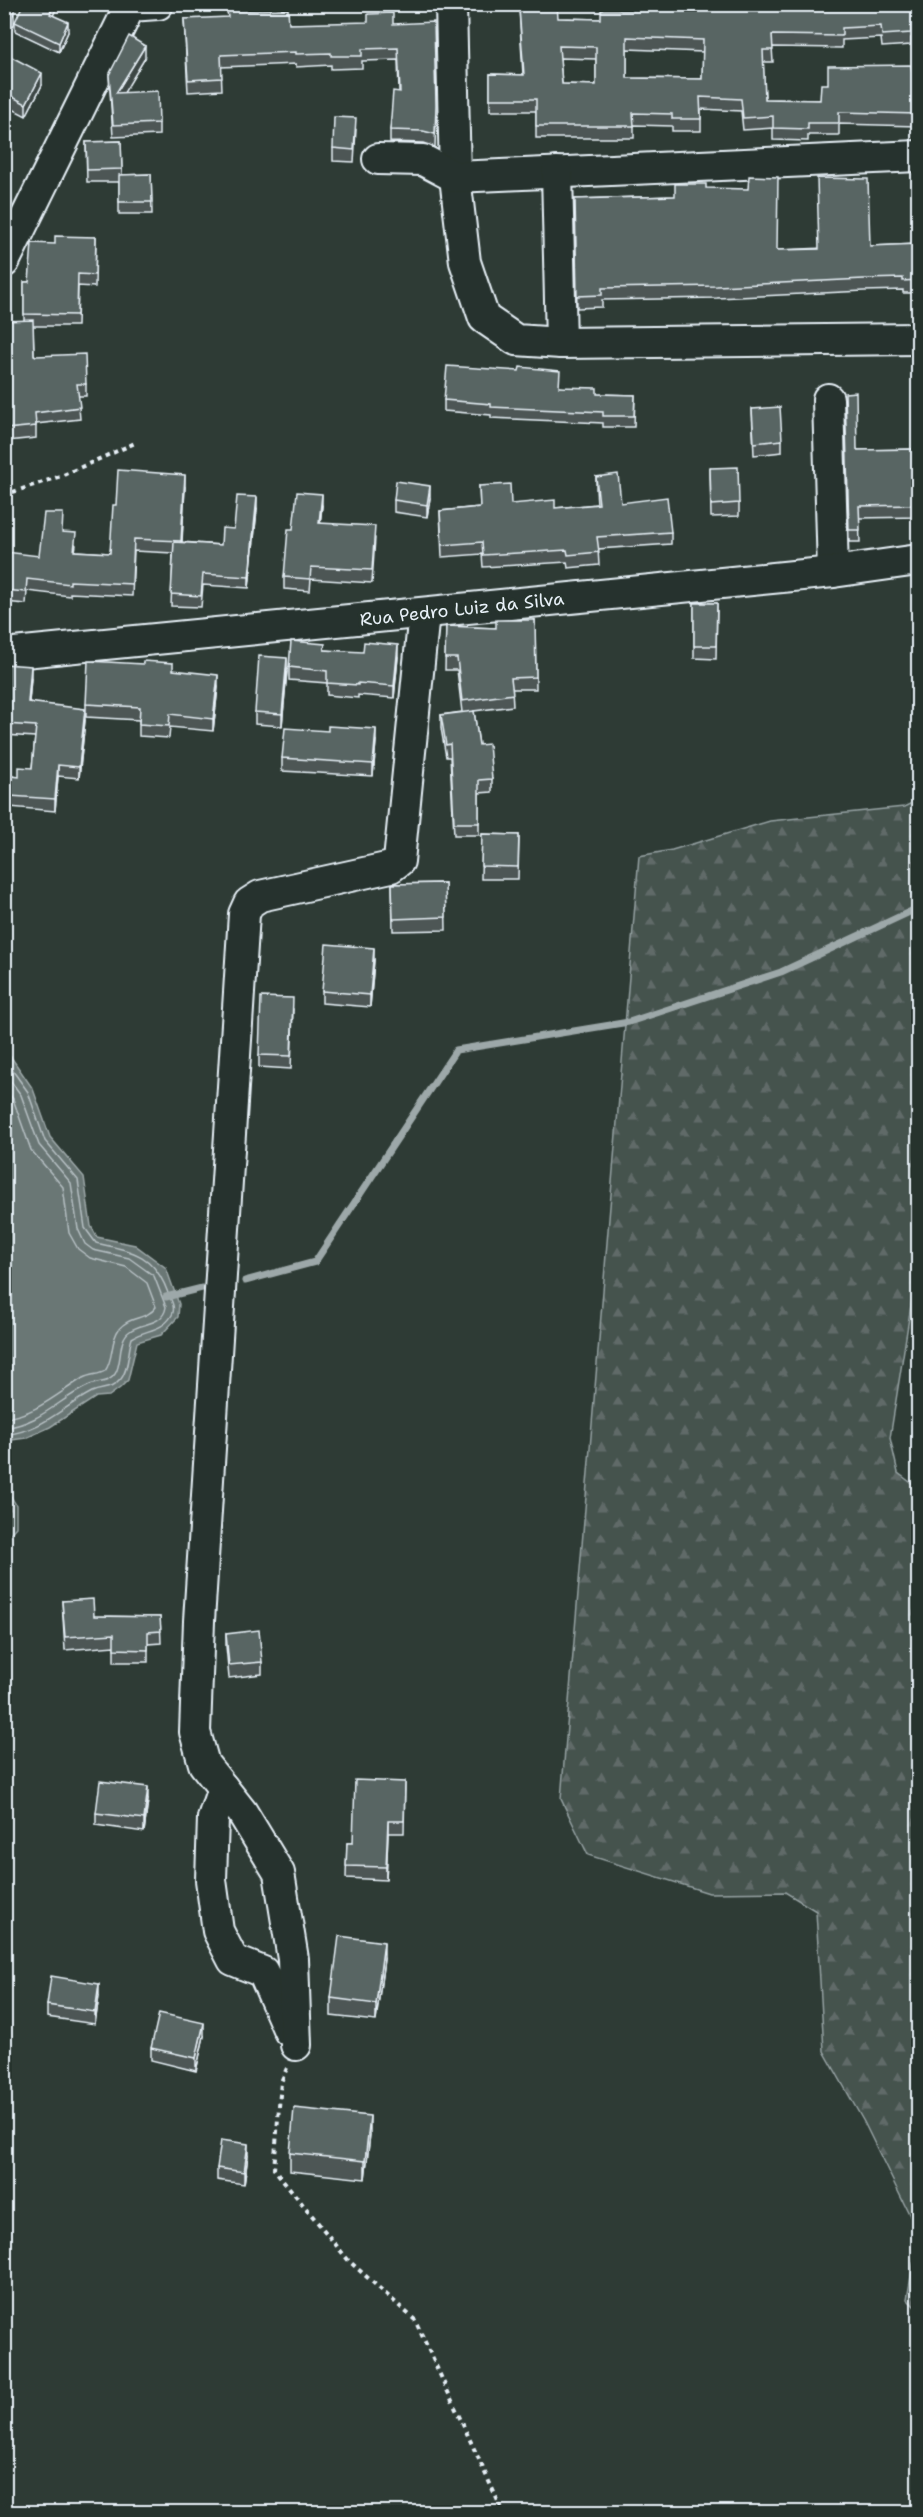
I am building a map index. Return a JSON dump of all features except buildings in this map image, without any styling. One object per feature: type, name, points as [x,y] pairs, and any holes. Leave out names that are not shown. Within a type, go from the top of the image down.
[{"type":"street","points":[[451,4],[455,177],[465,262],[484,318],[516,340],[561,343],[918,339]]},
{"type":"street","points":[[4,262],[140,5]]},
{"type":"street","points":[[378,159],[423,160],[455,177],[918,156]]},
{"type":"street","points":[[556,172],[561,343]]},
{"type":"street","points":[[828,399],[833,572]]},
{"type":"street","name":"Rua Pedro Luiz da Silva","points":[[4,654],[833,572],[918,560]]},
{"type":"street","points":[[296,2045],[292,1959],[279,1873],[242,1812],[204,1764],[195,1732],[199,1621],[244,914],[249,903],[260,896],[391,867],[399,861],[424,613]]},
{"type":"street","points":[[223,1788],[213,1818],[211,1859],[211,1880],[218,1931],[233,1960],[263,1972],[296,2045]]},
{"type":"path","points":[[4,495],[61,476],[135,443]]},
{"type":"path","points":[[296,2045],[281,2082],[274,2169],[349,2261],[415,2320],[503,2512]]},
{"type":"green space","points":[[918,800],[918,1261],[890,1438],[898,1473],[918,1488],[918,2232],[864,2122],[824,2051],[816,1911],[785,1892],[709,1893],[588,1855],[561,1799],[639,856],[672,850],[770,821],[904,807]]},
{"type":"green space","points":[[5,1487],[16,1505],[16,1527],[5,1539]]},
{"type":"green space","points":[[918,2237],[918,2310],[907,2299]]},
{"type":"water","points":[[5,1056],[11,1057],[33,1089],[50,1137],[84,1177],[91,1226],[97,1237],[135,1245],[166,1268],[179,1304],[178,1317],[161,1335],[137,1342],[128,1380],[120,1388],[109,1396],[96,1397],[50,1427],[26,1438],[5,1441]]},
{"type":"waterway","points":[[245,1281],[315,1262],[456,1050],[629,1022],[781,972],[918,908]]},
{"type":"waterway","points":[[166,1297],[202,1288]]}]
